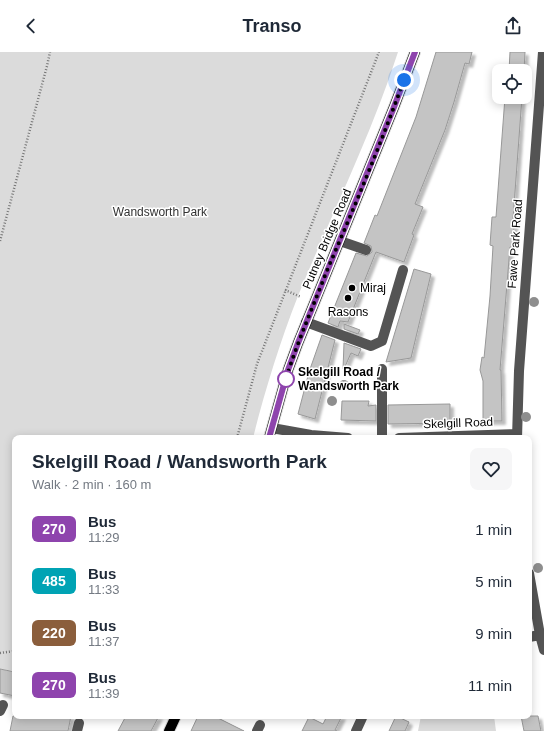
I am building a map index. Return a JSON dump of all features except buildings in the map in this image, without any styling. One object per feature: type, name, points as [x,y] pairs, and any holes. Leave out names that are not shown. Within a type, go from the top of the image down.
[{"type":"main road","name":"Putney Bridge Road","points":[[270,435],[288,370],[306,322],[340,241],[415,52]]},
{"type":"main road","points":[[169,731],[175,719]]},
{"type":"street","name":"Fawe Park Road","points":[[517,435],[523,316],[543,52]]},
{"type":"street","points":[[340,241],[366,250]]},
{"type":"street","points":[[306,322],[371,346],[382,341],[403,270]]},
{"type":"street","points":[[382,369],[382,435]]},
{"type":"street","points":[[272,428],[311,435]]},
{"type":"street","points":[[532,590],[544,650]]},
{"type":"street","points":[[532,636],[540,635]]},
{"type":"street","points":[[356,731],[362,719]]},
{"type":"path","points":[[0,241],[50,52]]},
{"type":"path","points":[[238,435],[257,364],[379,52]]},
{"type":"path","points":[[285,290],[301,296]]},
{"type":"path","points":[[0,653],[12,651]]},
{"type":"green space","name":"Wandsworth Park","points":[[0,52],[398,52],[376,114],[291,313],[273,366],[254,435],[12,435],[12,671],[0,669]]},
{"type":"green space","points":[[420,719],[494,719],[496,731],[418,731]]},
{"type":"bus line","name":"270","points":[[270,435],[288,370],[298,343],[354,208],[415,52]]},
{"type":"place","name":"Miraj","points":[[352,288]]},
{"type":"place","name":"Rasons","points":[[348,298]]},
{"type":"place","name":"Skelgill Road / Wandsworth Park","points":[[286,379]]},
{"type":"route","points":[[286,379],[284,385],[288,370],[298,343],[354,208],[404,80]]}]
